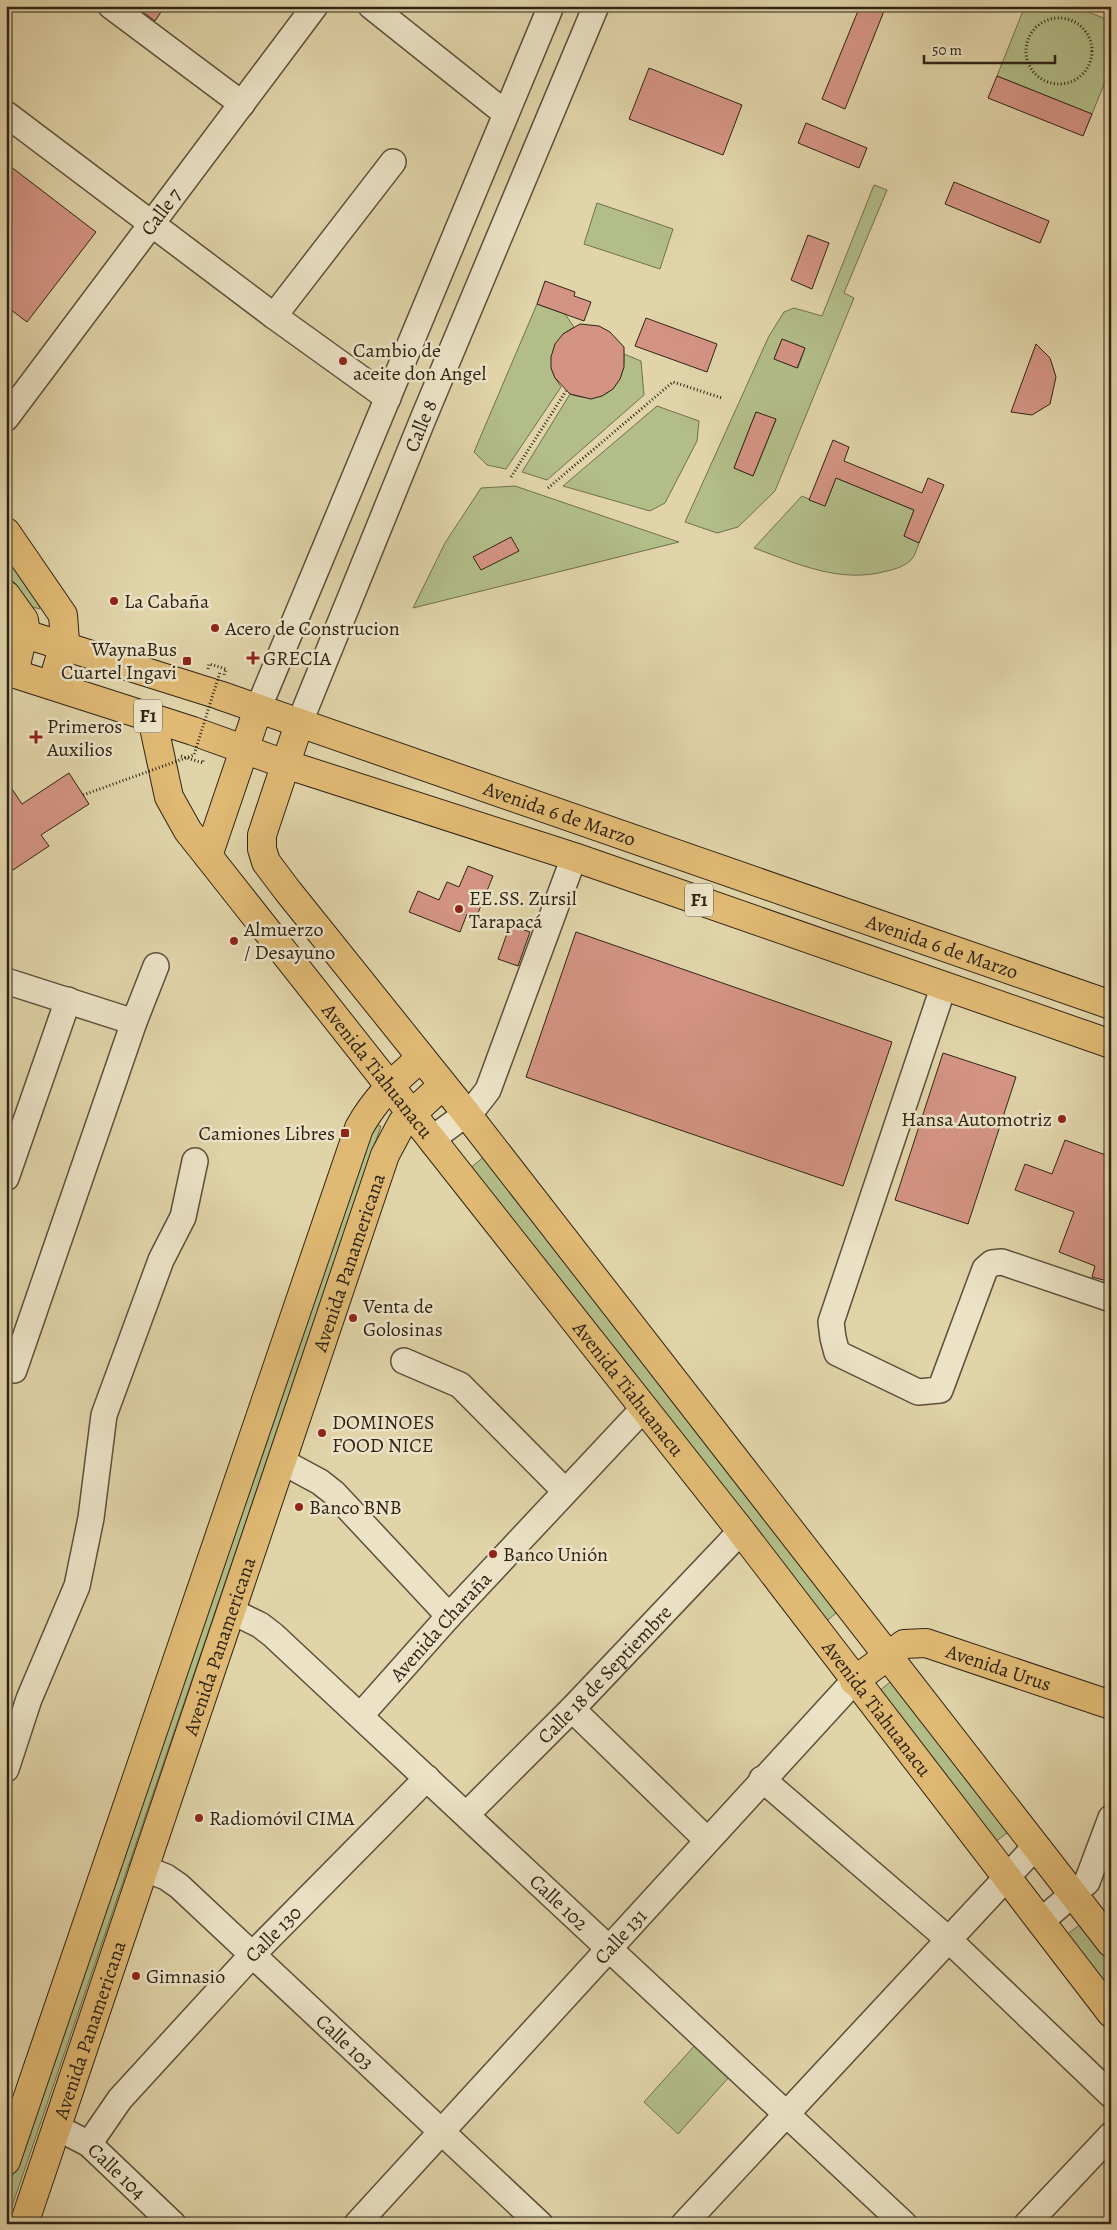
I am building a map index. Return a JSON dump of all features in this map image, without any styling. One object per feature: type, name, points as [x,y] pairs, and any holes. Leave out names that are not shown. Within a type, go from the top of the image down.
[{"type":"main road","points":[[6,532],[63,615],[65,628],[64,646],[52,685]]},
{"type":"main road","points":[[6,595],[24,620],[15,631],[10,672]]},
{"type":"main road","name":"Avenida 6 de Marzo","points":[[15,631],[258,710],[1111,1004]]},
{"type":"main road","name":"Avenida 6 de Marzo","points":[[10,672],[285,764],[574,857],[1111,1044]]},
{"type":"main road","name":"Calle 8","points":[[243,750],[258,710]]},
{"type":"main road","name":"Avenida Tiahuanacu","points":[[152,718],[169,798],[188,831],[741,1531],[1005,1878],[1111,2013]]},
{"type":"main road","name":"Calle 8","points":[[285,764],[299,724]]},
{"type":"main road","points":[[208,856],[243,750]]},
{"type":"main road","name":"Avenida Tiahuanacu","points":[[285,764],[262,834],[262,849],[266,862],[466,1113],[1111,1944]]},
{"type":"main road","name":"Avenida Panamericana","points":[[6,2161],[359,1128],[371,1106],[389,1085],[421,1058]]},
{"type":"main road","name":"Avenida Panamericana","points":[[24,2224],[143,1868],[283,1462],[385,1155],[398,1130],[412,1113],[443,1085]]},
{"type":"main road","name":"Avenida Urus","points":[[888,1655],[904,1644],[926,1643],[1111,1705]]},
{"type":"main road","name":"Calle 131","points":[[854,1681],[888,1655]]},
{"type":"street","points":[[112,6],[242,104]]},
{"type":"street","name":"Calle 7","points":[[6,418],[315,6]]},
{"type":"street","points":[[371,6],[505,113]]},
{"type":"street","name":"Calle 8","points":[[258,710],[551,6]]},
{"type":"street","name":"Calle 8","points":[[299,724],[423,418],[596,6]]},
{"type":"street","points":[[6,114],[274,316],[388,398]]},
{"type":"street","points":[[274,316],[393,162]]},
{"type":"street","points":[[432,1138],[474,1108],[488,1090],[574,857]]},
{"type":"street","points":[[6,1367],[14,1370],[134,1022],[156,966]]},
{"type":"street","points":[[6,981],[134,1022]]},
{"type":"street","points":[[944,985],[831,1322],[832,1338],[837,1353],[918,1392],[940,1390],[985,1269],[992,1263],[1002,1262],[1111,1299]]},
{"type":"street","points":[[6,1178],[68,1000]]},
{"type":"street","points":[[6,1769],[29,1699],[77,1586],[91,1518],[104,1415],[161,1260],[183,1217],[195,1161]]},
{"type":"street","points":[[404,1361],[460,1384],[565,1491]]},
{"type":"street","name":"Avenida Charaña","points":[[361,1715],[449,1616],[644,1408]]},
{"type":"street","points":[[283,1462],[320,1482],[334,1492],[449,1616]]},
{"type":"street","name":"Calle 18 de Septiembre","points":[[467,1814],[572,1709],[741,1531]]},
{"type":"street","name":"Calle 102","points":[[231,1611],[260,1625],[273,1635],[361,1715],[904,2224]]},
{"type":"street","name":"Calle 131","points":[[357,2224],[762,1779],[854,1681]]},
{"type":"street","points":[[572,1709],[707,1840]]},
{"type":"street","name":"Calle 130","points":[[89,2144],[120,2099],[252,1955],[427,1778]]},
{"type":"street","points":[[762,1779],[948,1939],[1111,2095]]},
{"type":"street","points":[[1040,1922],[1086,1882],[1111,1818]]},
{"type":"street","points":[[684,2224],[1035,1846]]},
{"type":"street","name":"Calle 103","points":[[143,1868],[166,1877],[179,1886],[540,2224]]},
{"type":"street","name":"Calle 104","points":[[56,2127],[89,2144],[173,2224]]},
{"type":"street","points":[[1027,2224],[1111,2135]]},
{"type":"path","points":[[1068,18],[1078,23],[1086,31],[1091,42],[1092,53],[1086,69],[1075,80],[1055,84],[1036,75],[1030,67],[1026,57],[1028,42],[1036,27],[1045,20],[1068,18]]},
{"type":"path","points":[[548,488],[673,382],[722,398]]},
{"type":"path","points":[[511,477],[566,392]]},
{"type":"path","points":[[83,795],[194,755],[220,672],[208,669],[210,664],[226,669]]},
{"type":"path","points":[[185,757],[203,763],[204,758]]},
{"type":"green space","points":[[1025,6],[1073,6],[1111,21],[1111,67],[1092,114],[997,76]]},
{"type":"green space","points":[[874,185],[887,190],[844,293],[854,298],[775,491],[738,527],[717,533],[685,522],[769,336],[784,312],[794,308],[822,316]],"holes":[[[782,339],[805,348],[798,368],[774,359]],[[756,412],[776,420],[753,476],[734,468]]]},
{"type":"green space","points":[[597,203],[673,229],[660,269],[584,244]]},
{"type":"green space","points":[[537,304],[565,314],[574,327],[563,334],[551,368],[561,387],[506,469],[487,465],[474,452]]},
{"type":"green space","points":[[624,354],[641,361],[644,395],[547,480],[522,472],[570,394],[592,398],[602,396],[610,391],[621,376]]},
{"type":"green space","points":[[657,406],[699,421],[697,441],[665,503],[650,511],[563,486]]},
{"type":"green space","points":[[836,478],[914,510],[904,536],[919,543],[911,560],[903,566],[870,574],[836,574],[803,566],[754,548],[802,496],[825,506]]},
{"type":"green space","points":[[515,486],[679,542],[413,608],[445,543],[481,488]]},
{"type":"green space","points":[[6,549],[36,594],[40,609],[25,605],[22,593],[6,572]]},
{"type":"green space","points":[[369,1123],[381,1126],[6,2224],[6,2195]]},
{"type":"green space","points":[[485,1156],[840,1610],[824,1623],[469,1169]]},
{"type":"green space","points":[[895,1678],[1012,1829],[994,1843],[878,1692]]},
{"type":"green space","points":[[1081,1924],[1111,1963],[1111,1999],[1063,1937]]},
{"type":"green space","points":[[696,2044],[730,2076],[678,2134],[644,2102]]},
{"type":"building","points":[[135,6],[165,6],[155,21]]},
{"type":"building","points":[[860,6],[886,6],[845,109],[822,99]]},
{"type":"building","points":[[649,68],[742,105],[723,155],[629,119]]},
{"type":"building","points":[[997,76],[1092,114],[1083,136],[988,98]]},
{"type":"building","points":[[806,123],[867,148],[859,168],[798,143]]},
{"type":"building","points":[[6,163],[96,232],[27,322],[6,306]]},
{"type":"building","points":[[954,182],[1049,221],[1040,243],[945,204]]},
{"type":"building","points":[[808,235],[829,243],[812,289],[791,280]]},
{"type":"building","points":[[545,281],[575,292],[574,296],[591,302],[584,321],[537,304]]},
{"type":"building","points":[[646,318],[717,344],[707,372],[635,346]]},
{"type":"building","points":[[580,324],[599,326],[610,332],[624,347],[624,367],[620,379],[613,389],[602,396],[591,399],[570,394],[555,378],[551,368],[551,357],[555,344],[563,334]]},
{"type":"building","points":[[782,339],[805,348],[797,368],[774,359]]},
{"type":"building","points":[[1036,344],[1050,358],[1056,377],[1050,404],[1032,415],[1011,412]]},
{"type":"building","points":[[756,412],[776,419],[753,476],[734,468]]},
{"type":"building","points":[[833,440],[849,447],[844,461],[922,493],[928,478],[944,485],[919,543],[904,536],[914,510],[836,478],[825,506],[809,500]]},
{"type":"building","points":[[511,537],[519,551],[481,570],[473,557]]},
{"type":"building","points":[[69,773],[89,804],[41,835],[49,846],[13,870],[6,860],[6,780],[22,804]]},
{"type":"building","points":[[468,866],[493,876],[476,918],[467,914],[460,932],[409,912],[418,891],[439,900],[447,882],[459,887]]},
{"type":"building","points":[[510,925],[530,932],[518,966],[498,959]]},
{"type":"building","points":[[576,932],[892,1042],[843,1186],[526,1077]]},
{"type":"building","points":[[943,1053],[1016,1077],[968,1224],[895,1200]]},
{"type":"building","points":[[1065,1140],[1111,1157],[1111,1282],[1092,1277],[1095,1266],[1059,1252],[1074,1212],[1015,1190],[1025,1164],[1052,1174]]},
{"type":"place","name":"Cambio de aceite don Angel","points":[[343,361]]},
{"type":"place","name":"La Cabaña","points":[[114,601]]},
{"type":"place","name":"Acero de Construcion","points":[[215,628]]},
{"type":"place","name":"GRECIA","points":[[253,658]]},
{"type":"place","name":"WaynaBus Cuartel Ingavi","points":[[187,661]]},
{"type":"place","name":"Primeros Auxilios","points":[[36,737]]},
{"type":"place","name":"EE.SS. Zursil Tarapacá","points":[[459,909]]},
{"type":"place","name":"Almuerzo / Desayuno","points":[[234,941]]},
{"type":"place","name":"Hansa Automotriz","points":[[1062,1119]]},
{"type":"place","name":"Camiones Libres","points":[[345,1133]]},
{"type":"place","name":"Venta de Golosinas","points":[[353,1318]]},
{"type":"place","name":"DOMINOES FOOD NICE","points":[[322,1433]]},
{"type":"place","name":"Banco BNB","points":[[299,1507]]},
{"type":"place","name":"Banco Unión","points":[[493,1554]]},
{"type":"place","name":"Radiomóvil CIMA","points":[[199,1818]]},
{"type":"place","name":"Gimnasio","points":[[136,1976]]}]
